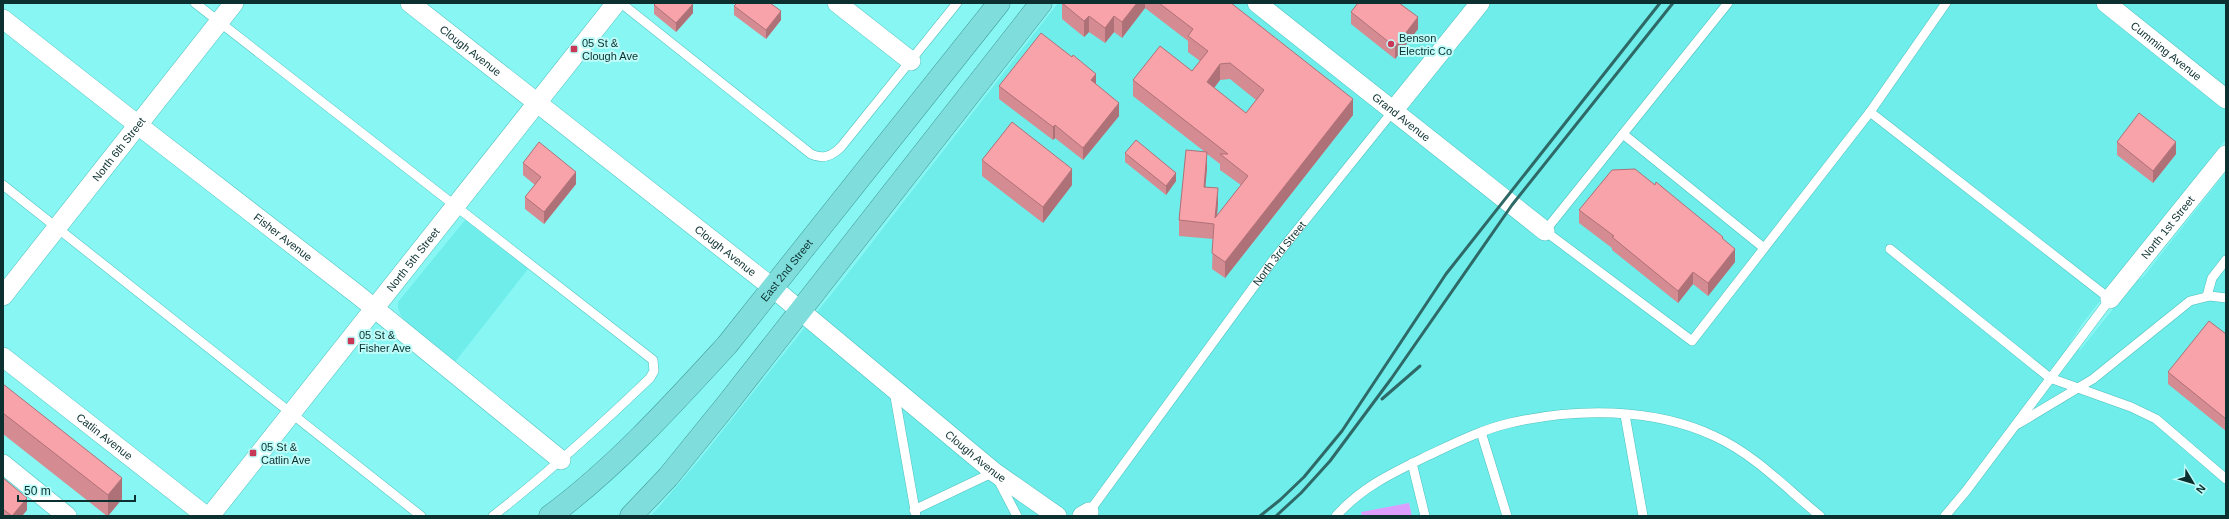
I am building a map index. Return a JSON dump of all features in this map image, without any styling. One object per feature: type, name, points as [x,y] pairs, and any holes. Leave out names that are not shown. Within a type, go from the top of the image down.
[{"type":"highway","name":"East 2nd Street","points":[[550,516],[629,447],[678,398],[727,345],[999,3]]},
{"type":"highway","points":[[631,516],[689,452],[1041,3]]},
{"type":"street","name":"North 6th Street","points":[[3,296],[234,3]]},
{"type":"street","name":"Clough Avenue","points":[[410,3],[800,309],[994,472],[1057,516]]},
{"type":"street","name":"North 5th Street","points":[[210,516],[616,3]]},
{"type":"street","points":[[837,3],[911,61]]},
{"type":"street","name":"Grand Avenue","points":[[1257,3],[1545,231]]},
{"type":"street","name":"North 3rd Street","points":[[1393,111],[1480,3]]},
{"type":"street","name":"Cumming Avenue","points":[[2106,3],[2226,99]]},
{"type":"street","name":"Fisher Avenue","points":[[3,18],[138,126],[374,308],[561,460]]},
{"type":"street","name":"North 1st Street","points":[[2110,299],[2226,155]]},
{"type":"street","name":"Catlin Avenue","points":[[3,357],[206,516]]},
{"type":"street","points":[[3,464],[67,516]]},
{"type":"lane","points":[[195,3],[454,207],[653,360],[654,371],[650,378],[561,460],[493,516]]},
{"type":"lane","points":[[621,3],[811,154],[819,157],[833,154],[841,147],[957,3]]},
{"type":"lane","points":[[1728,3],[1545,231],[1692,341],[1870,112],[1946,3]]},
{"type":"lane","name":"North 3rd Street","points":[[1086,514],[1274,259],[1393,111]]},
{"type":"lane","points":[[1870,112],[2110,299],[1966,491],[1945,516]]},
{"type":"lane","points":[[1623,134],[1764,248]]},
{"type":"lane","points":[[3,185],[292,412],[421,516]]},
{"type":"lane","points":[[1890,249],[2050,378],[2131,407],[2156,419],[2226,479]]},
{"type":"lane","points":[[2207,296],[2212,278],[2226,260]]},
{"type":"lane","points":[[2014,427],[2078,388],[2190,301],[2207,296],[2226,298]]},
{"type":"lane","points":[[894,388],[915,513],[994,472],[1017,516]]},
{"type":"lane","points":[[1336,516],[1351,500],[1370,485],[1412,463],[1482,432],[1509,423],[1561,415],[1596,413],[1641,416],[1692,427],[1730,444],[1753,460],[1820,516]]},
{"type":"lane","points":[[1625,415],[1643,516]]},
{"type":"lane","points":[[1482,432],[1506,516]]},
{"type":"lane","points":[[1412,463],[1425,516]]},
{"type":"shaded area","points":[[1058,3],[2226,3],[2226,139],[2082,324],[2070,343],[2080,350],[2134,283],[2144,276],[2226,172],[2226,516],[1412,516],[1409,503],[1361,513],[1362,516],[651,516],[701,458],[853,267]]},
{"type":"shaded area","points":[[465,220],[528,269],[455,362],[401,316],[398,308],[398,302]]},
{"type":"shaded area","points":[[1409,503],[1412,516],[1362,516],[1361,512]]},
{"type":"building","points":[[656,3],[693,4],[676,23],[654,5]]},
{"type":"building","points":[[737,3],[770,3],[781,11],[766,30],[734,6]]},
{"type":"building","points":[[1062,3],[1137,3],[1122,22],[1114,16],[1105,28],[1089,16],[1084,21]]},
{"type":"building","points":[[1159,3],[1231,3],[1353,99],[1225,262],[1212,253],[1214,224],[1179,220],[1186,150],[1207,152],[1204,187],[1218,188],[1215,218],[1248,176],[1220,154],[1228,154],[1133,80],[1160,46],[1192,71],[1208,51],[1188,36],[1193,29]],"holes":[[[1230,63],[1264,90],[1246,113],[1207,82],[1220,64]]]},
{"type":"building","name":"Benson Electric Co","points":[[1358,3],[1399,3],[1418,17],[1395,47],[1351,12]]},
{"type":"building","points":[[1041,33],[1072,57],[1073,55],[1096,74],[1091,80],[1119,103],[1083,148],[1055,125],[1053,127],[999,86]]},
{"type":"building","points":[[2139,113],[2176,142],[2153,171],[2117,142]]},
{"type":"building","points":[[1012,122],[1072,169],[1043,207],[982,160]]},
{"type":"building","points":[[1136,140],[1176,173],[1166,186],[1125,153]]},
{"type":"building","points":[[539,142],[576,172],[544,212],[525,197],[541,177],[523,163]]},
{"type":"building","points":[[1635,169],[1655,185],[1656,182],[1723,237],[1722,238],[1735,249],[1708,283],[1693,272],[1678,291],[1612,237],[1614,236],[1579,210],[1612,170]]},
{"type":"building","points":[[2209,321],[2226,334],[2226,419],[2168,372]]},
{"type":"building","points":[[3,384],[122,478],[108,495],[3,413]]},
{"type":"building","points":[[3,478],[27,498],[12,516],[3,509]]},
{"type":"railway","points":[[1260,516],[1280,500],[1304,477],[1342,431],[1446,274],[1660,3]]},
{"type":"railway","points":[[1276,516],[1301,493],[1330,461],[1391,379],[1512,205],[1673,3]]},
{"type":"railway","points":[[1382,399],[1420,366]]},
{"type":"place","name":"Benson Electric Co","points":[[1391,44]]},
{"type":"place","name":"05 St & Clough Ave","points":[[574,49]]},
{"type":"place","name":"05 St & Fisher Ave","points":[[351,341]]},
{"type":"place","name":"05 St & Catlin Ave","points":[[253,453]]}]
